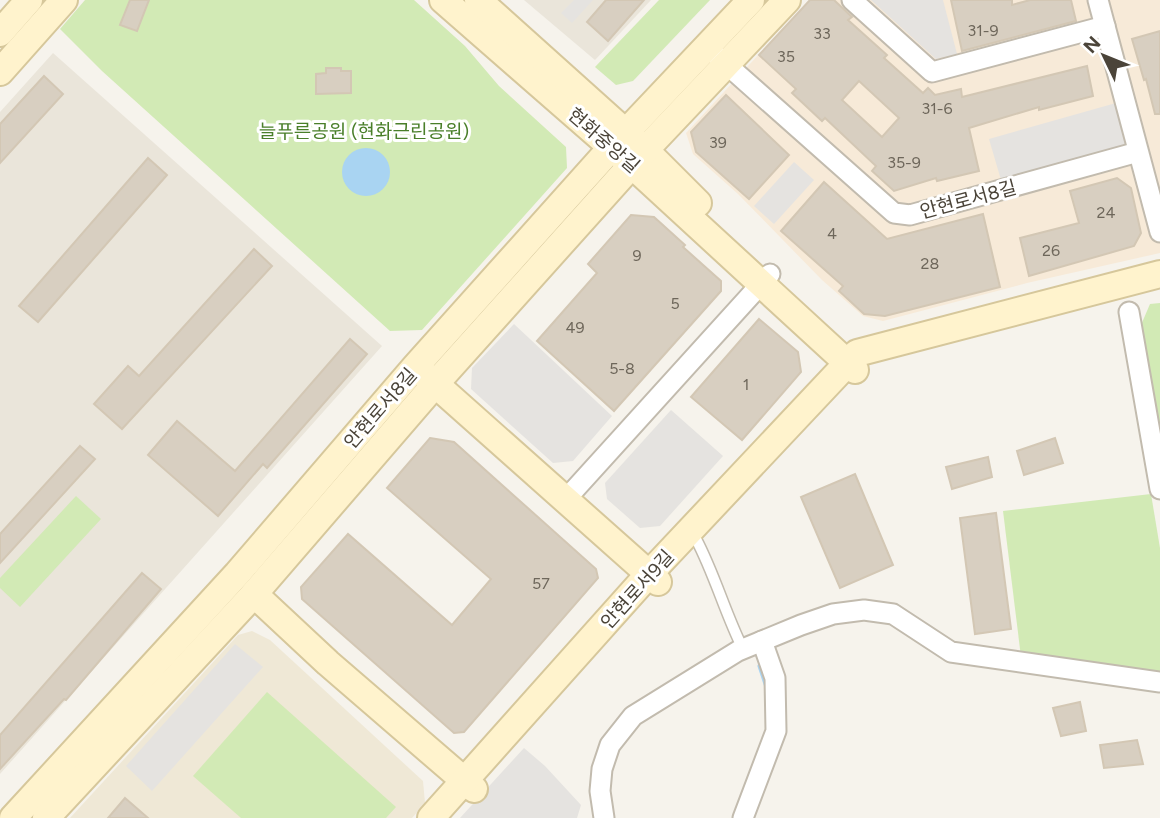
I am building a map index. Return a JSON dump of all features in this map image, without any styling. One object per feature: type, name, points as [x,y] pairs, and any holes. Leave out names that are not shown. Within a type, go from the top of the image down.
[{"type":"street","points":[[0,33],[29,0]]},
{"type":"street","points":[[0,72],[64,0]]},
{"type":"street","name":"현화중앙길","points":[[443,0],[629,149],[856,362]]},
{"type":"street","points":[[478,0],[629,149]]},
{"type":"street","name":"안현로서8길","points":[[13,818],[237,574],[415,367],[629,149],[715,55],[751,0]]},
{"type":"street","name":"안현로서8길","points":[[715,55],[787,0]]},
{"type":"street","points":[[852,0],[932,72],[1105,26]]},
{"type":"street","points":[[1098,0],[1160,232]]},
{"type":"street","name":"안현로서8길","points":[[715,55],[894,213],[910,215],[1138,152]]},
{"type":"street","name":"안현로서8길","points":[[46,818],[254,594],[436,383],[629,149]]},
{"type":"street","points":[[856,362],[1160,274]]},
{"type":"street","points":[[566,499],[765,279]]},
{"type":"street","points":[[856,362],[1160,284]]},
{"type":"street","points":[[1129,312],[1160,489]]},
{"type":"street","name":"안현로서9길","points":[[654,578],[696,539],[856,362]]},
{"type":"street","name":"안현로서9길","points":[[430,818],[469,785],[654,578],[856,362]]},
{"type":"street","points":[[415,367],[654,578]]},
{"type":"street","points":[[254,594],[328,663],[469,785]]},
{"type":"street","points":[[604,818],[600,791],[602,769],[610,745],[623,725],[643,709],[743,649],[833,614],[864,610],[893,614],[951,652],[1160,682]]},
{"type":"street","points":[[743,818],[776,731],[775,678],[762,641]]},
{"type":"street","name":"안현로서9길","points":[[448,818],[469,785]]},
{"type":"lane","points":[[696,539],[709,564],[743,649]]},
{"type":"shaded area","points":[[524,0],[651,0],[595,60]]},
{"type":"shaded area","points":[[574,0],[593,0],[572,23],[561,13]]},
{"type":"shaded area","points":[[809,0],[1160,0],[1160,253],[1027,283],[883,321],[863,316],[822,280],[738,194],[693,154],[686,133]]},
{"type":"shaded area","points":[[871,0],[943,0],[957,54],[936,59]]},
{"type":"shaded area","points":[[53,53],[382,346],[0,774],[0,112]]},
{"type":"shaded area","points":[[1116,103],[1127,145],[1001,180],[989,139]]},
{"type":"shaded area","points":[[794,162],[814,180],[774,224],[754,206]]},
{"type":"shaded area","points":[[514,324],[612,416],[573,461],[553,463],[471,389],[472,368]]},
{"type":"shaded area","points":[[671,410],[723,456],[660,526],[640,528],[607,499],[605,483]]},
{"type":"shaded area","points":[[252,631],[270,640],[423,781],[425,803],[412,818],[70,818],[238,635]]},
{"type":"shaded area","points":[[235,644],[263,667],[152,791],[126,766]]},
{"type":"shaded area","points":[[524,748],[545,766],[581,805],[577,818],[460,818]]},
{"type":"green space","name":"늘푸른공원 (현화근린공원)","points":[[85,0],[414,0],[465,46],[499,86],[566,147],[567,168],[422,330],[390,331],[102,71],[60,29]]},
{"type":"green space","points":[[659,0],[710,0],[633,81],[616,85],[595,67]]},
{"type":"green space","points":[[1160,303],[1160,427],[1141,325],[1150,304]]},
{"type":"green space","points":[[1151,494],[1160,548],[1160,675],[1021,657],[1003,511]]},
{"type":"green space","points":[[76,496],[101,519],[20,607],[0,588],[0,578]]},
{"type":"green space","points":[[267,692],[396,807],[386,818],[241,818],[193,776]]},
{"type":"water","points":[[366,148],[383,155],[390,172],[383,189],[366,196],[349,189],[342,172],[349,155]]},
{"type":"building","points":[[130,0],[149,0],[137,31],[120,25]]},
{"type":"building","points":[[606,0],[644,0],[608,41],[587,22]]},
{"type":"building","points":[[810,0],[834,0],[852,17],[848,20],[887,55],[884,58],[923,93],[928,88],[935,95],[961,89],[962,97],[1087,66],[1093,96],[1039,110],[1039,107],[969,128],[979,171],[937,181],[936,178],[894,191],[872,171],[876,166],[825,118],[822,121],[792,93],[796,89],[759,55]],"holes":[[[859,81],[899,118],[882,137],[842,100]]]},
{"type":"building","points":[[951,0],[1012,0],[1012,5],[1030,0],[1071,0],[1076,21],[962,51]]},
{"type":"building","points":[[1160,31],[1160,114],[1155,114],[1132,39]]},
{"type":"building","points":[[326,68],[351,71],[351,93],[316,94],[316,74],[326,73]]},
{"type":"building","points":[[44,76],[63,94],[0,163],[0,124]]},
{"type":"building","points":[[726,95],[789,155],[749,199],[696,152],[691,132]]},
{"type":"building","points":[[148,158],[167,175],[38,322],[19,306]]},
{"type":"building","points":[[1117,178],[1131,188],[1141,233],[1134,246],[1029,276],[1020,238],[1079,223],[1070,191]]},
{"type":"building","points":[[824,182],[887,239],[983,214],[1000,287],[885,316],[864,314],[839,291],[843,286],[781,231]]},
{"type":"building","points":[[631,215],[654,217],[721,281],[721,291],[614,411],[537,341],[597,273],[588,264]]},
{"type":"building","points":[[254,249],[272,266],[122,429],[94,404],[128,366],[139,376]]},
{"type":"building","points":[[759,319],[798,352],[801,372],[742,440],[691,397]]},
{"type":"building","points":[[350,339],[367,354],[267,468],[263,464],[218,516],[148,455],[177,421],[235,471]]},
{"type":"building","points":[[430,438],[454,442],[596,569],[598,578],[464,732],[454,733],[302,599],[301,587],[348,534],[452,625],[491,579],[387,488]]},
{"type":"building","points":[[1055,438],[1063,463],[1024,475],[1017,451]]},
{"type":"building","points":[[80,446],[95,459],[0,563],[0,534]]},
{"type":"building","points":[[988,457],[992,477],[952,489],[946,467]]},
{"type":"building","points":[[855,474],[893,565],[840,588],[801,497]]},
{"type":"building","points":[[996,513],[1011,629],[975,634],[960,518]]},
{"type":"building","points":[[142,573],[161,589],[66,700],[64,699],[0,769],[0,735]]},
{"type":"building","points":[[1080,702],[1086,731],[1061,736],[1053,708]]},
{"type":"building","points":[[1137,740],[1143,764],[1104,768],[1100,745]]},
{"type":"building","points":[[125,798],[148,818],[108,818]]},
{"type":"waterway","points":[[760,666],[767,687]]}]
